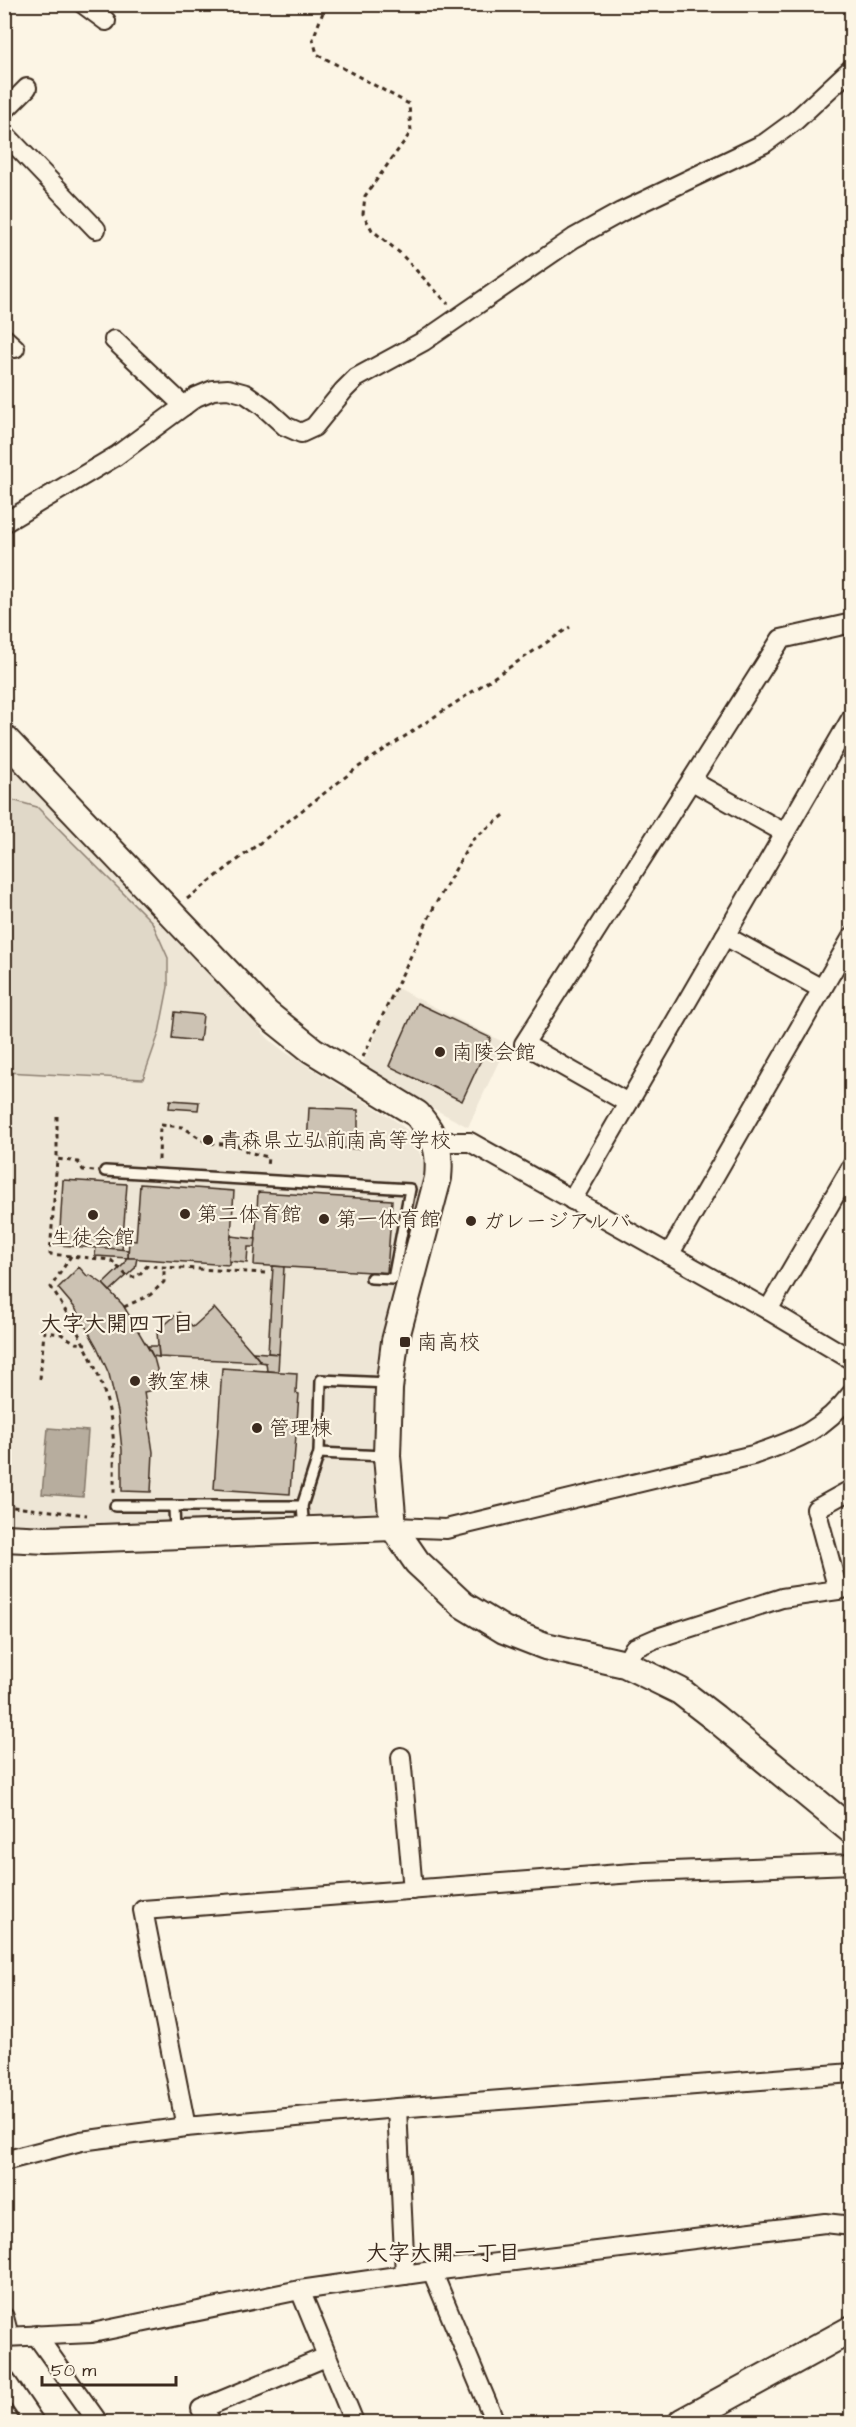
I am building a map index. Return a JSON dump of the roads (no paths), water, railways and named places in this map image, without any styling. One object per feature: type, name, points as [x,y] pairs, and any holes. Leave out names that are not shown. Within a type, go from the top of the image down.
[{"type":"street","points":[[83,4],[106,21]]},
{"type":"street","points":[[4,523],[116,456],[196,397],[213,390],[228,389],[246,394],[285,426],[301,433],[314,427],[356,378],[424,341],[460,318],[574,238],[621,212],[765,143],[795,121],[852,68]]},
{"type":"street","points":[[4,111],[27,88]]},
{"type":"street","points":[[4,134],[96,229]]},
{"type":"street","points":[[114,340],[184,406]]},
{"type":"street","points":[[628,1103],[524,1044],[781,639],[852,623]]},
{"type":"street","points":[[572,1200],[852,717]]},
{"type":"street","points":[[4,738],[267,1014],[312,1050],[417,1114],[429,1128],[440,1159],[438,1178],[412,1238],[390,1383],[387,1456],[393,1527],[417,1562],[463,1605],[496,1625],[545,1646],[625,1664],[680,1691],[716,1718],[852,1832]]},
{"type":"street","points":[[692,781],[784,833]]},
{"type":"street","points":[[725,936],[822,989]]},
{"type":"street","points":[[669,1255],[852,938]]},
{"type":"street","points":[[435,1142],[470,1142],[852,1360]]},
{"type":"street","points":[[768,1310],[852,1166]]},
{"type":"street","points":[[4,1538],[47,1540],[175,1535],[303,1518],[393,1527],[446,1529],[753,1455],[787,1443],[818,1428],[836,1413],[852,1393]]},
{"type":"street","points":[[625,1664],[634,1648],[657,1638],[782,1599],[845,1589],[816,1509],[852,1489]]},
{"type":"street","points":[[401,1757],[413,1890]]},
{"type":"street","points":[[186,2127],[143,1910],[646,1872],[852,1864]]},
{"type":"street","points":[[4,2161],[81,2141],[186,2127],[398,2108],[852,2073]]},
{"type":"street","points":[[398,2108],[405,2275]]},
{"type":"street","points":[[4,2317],[7,2336],[92,2332],[300,2290],[432,2271],[825,2223],[852,2226]]},
{"type":"street","points":[[432,2271],[495,2422]]},
{"type":"street","points":[[300,2290],[354,2422]]},
{"type":"street","points":[[682,2422],[852,2328]]},
{"type":"street","points":[[36,2335],[98,2422]]},
{"type":"street","points":[[212,2422],[201,2409],[326,2357]]},
{"type":"street","points":[[4,2378],[34,2422]]},
{"type":"lane","points":[[105,1171],[410,1189],[412,1238],[393,1279],[371,1278]]},
{"type":"lane","points":[[115,1506],[174,1507],[303,1518],[319,1453],[321,1380],[390,1383]]},
{"type":"lane","points":[[319,1453],[387,1456]]},
{"type":"lane","points":[[174,1507],[175,1535]]},
{"type":"place","name":"南陵会館","points":[[440,1052]]},
{"type":"place","name":"青森県立弘前南高等学校","points":[[208,1140]]},
{"type":"place","name":"第二体育館","points":[[185,1214]]},
{"type":"place","name":"生徒会館","points":[[93,1215]]},
{"type":"place","name":"第一体育館","points":[[324,1219]]},
{"type":"place","name":"ガレージアルバ","points":[[471,1221]]},
{"type":"place","name":"南高校","points":[[405,1342]]},
{"type":"place","name":"教室棟","points":[[135,1381]]},
{"type":"place","name":"管理棟","points":[[257,1428]]},
{"type":"district","name":"大字大開四丁目","points":[[117,1323]]},
{"type":"district","name":"大字大開一丁目","points":[[443,2252]]}]
